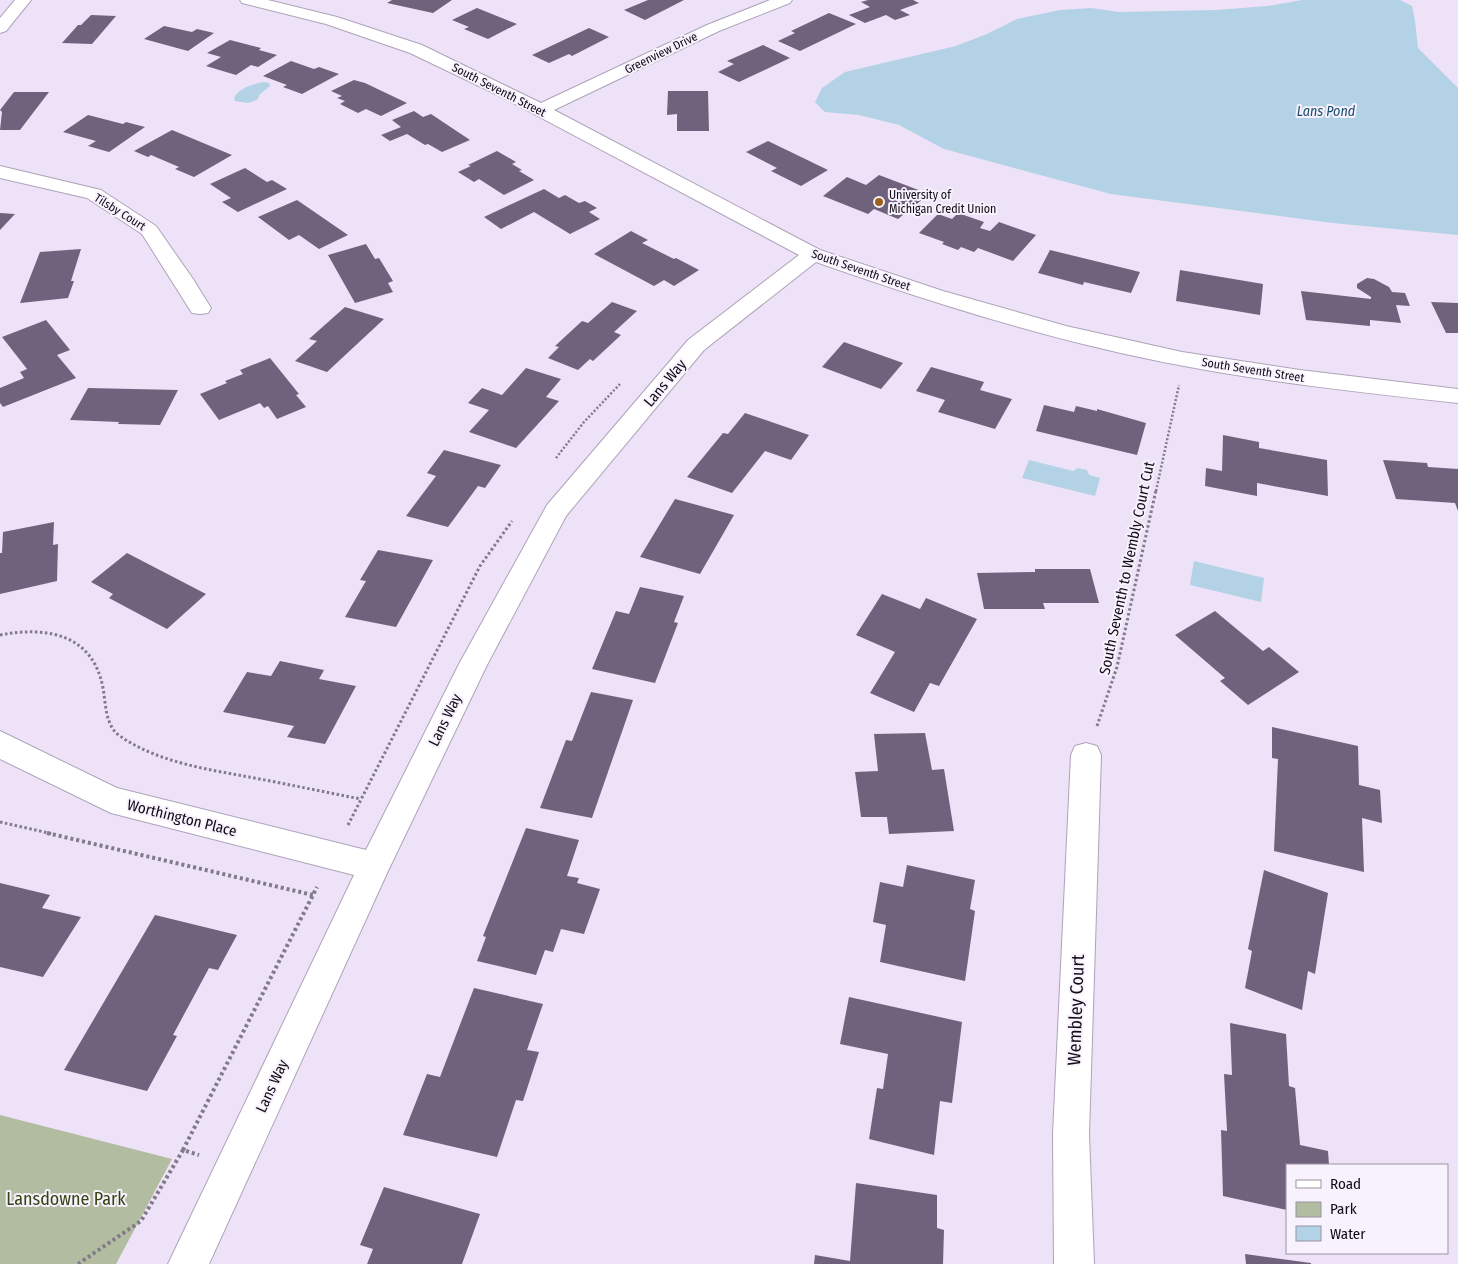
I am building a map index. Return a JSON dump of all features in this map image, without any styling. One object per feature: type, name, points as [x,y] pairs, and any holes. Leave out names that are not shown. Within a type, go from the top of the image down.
[{"type":"street","points":[[0,28],[23,0]]},
{"type":"street","name":"South Seventh Street","points":[[248,0],[331,20],[416,49],[541,110],[813,254],[970,307],[1144,351],[1290,377],[1458,396]]},
{"type":"street","name":"Greenview Drive","points":[[541,110],[713,28],[784,0]]},
{"type":"street","name":"Tilsby Court","points":[[0,172],[94,194],[149,230],[183,279],[200,308]]},
{"type":"street","name":"Lans Way","points":[[188,1264],[374,866],[473,664],[556,511],[696,345],[813,254]]},
{"type":"street","name":"Worthington Place","points":[[0,743],[9,750],[110,800],[374,866]]},
{"type":"street","name":"Wembley Court","points":[[1074,1264],[1071,1134],[1086,756]]},
{"type":"path","name":"South Seventh to Wembly Court Cut","points":[[1086,756],[1113,683],[1180,382]]},
{"type":"path","points":[[0,635],[16,632],[57,634],[80,646],[96,663],[103,688],[105,712],[118,735],[150,753],[208,769],[361,799]]},
{"type":"path","points":[[0,822],[313,895]]},
{"type":"path","points":[[78,1264],[141,1221],[183,1150],[235,1166]]},
{"type":"green space","name":"Lansdowne Park","points":[[0,1115],[172,1159],[116,1264],[0,1264]]},
{"type":"water","name":"Lans Pond","points":[[1302,0],[1400,0],[1412,6],[1418,48],[1458,88],[1458,235],[1333,223],[1111,194],[944,149],[899,125],[859,115],[825,112],[815,102],[822,88],[845,72],[956,46],[987,34],[1017,19],[1060,10],[1091,8],[1119,12],[1216,10],[1268,6]]},
{"type":"water","points":[[264,82],[269,83],[270,86],[260,94],[257,100],[248,103],[235,101],[236,95],[243,89]]},
{"type":"water","points":[[1029,460],[1073,471],[1078,468],[1087,470],[1089,475],[1100,478],[1095,496],[1022,478]]},
{"type":"water","points":[[1194,561],[1264,578],[1261,602],[1190,585]]},
{"type":"building","points":[[392,0],[452,0],[433,13],[387,3]]},
{"type":"building","points":[[648,0],[684,0],[645,20],[624,10]]},
{"type":"building","points":[[868,0],[913,0],[919,3],[900,10],[910,15],[895,20],[886,15],[865,23],[849,15],[870,7],[861,2]]},
{"type":"building","points":[[477,8],[517,24],[488,39],[464,29],[469,27],[452,20]]},
{"type":"building","points":[[829,13],[856,24],[800,51],[778,41],[795,33],[791,31]]},
{"type":"building","points":[[91,15],[116,16],[92,44],[62,43],[78,25],[81,25]]},
{"type":"building","points":[[164,26],[192,32],[197,29],[214,33],[188,51],[144,39]]},
{"type":"building","points":[[589,28],[609,37],[572,56],[569,54],[549,63],[532,55]]},
{"type":"building","points":[[230,40],[261,48],[259,50],[277,55],[258,67],[251,65],[236,75],[206,66],[221,57],[207,53]]},
{"type":"building","points":[[763,45],[790,58],[739,82],[718,72],[734,64],[727,61]]},
{"type":"building","points":[[291,61],[314,69],[319,67],[339,74],[302,94],[283,87],[287,85],[263,76]]},
{"type":"building","points":[[354,80],[365,83],[407,103],[381,116],[366,109],[358,113],[340,104],[345,101],[337,98],[342,96],[331,91]]},
{"type":"building","points":[[668,91],[708,91],[709,131],[677,131],[677,114],[667,115]]},
{"type":"building","points":[[14,92],[49,92],[20,130],[0,130],[2,112],[0,110]]},
{"type":"building","points":[[414,111],[423,117],[431,114],[470,140],[442,152],[428,144],[425,145],[407,134],[390,141],[381,135],[401,127],[392,120]]},
{"type":"building","points":[[88,115],[123,124],[126,122],[145,127],[109,152],[88,146],[96,141],[63,132]]},
{"type":"building","points":[[172,130],[232,155],[194,177],[175,169],[179,167],[151,155],[148,157],[134,151]]},
{"type":"building","points":[[768,141],[828,170],[801,186],[771,171],[777,168],[746,152]]},
{"type":"building","points":[[497,151],[516,162],[512,164],[522,170],[519,171],[534,180],[504,195],[479,179],[474,182],[458,172]]},
{"type":"building","points":[[245,168],[267,182],[272,180],[287,189],[238,212],[222,202],[231,198],[210,184]]},
{"type":"building","name":"University of Michigan Credit Union","points":[[879,175],[929,194],[898,219],[874,209],[868,214],[823,196],[847,177],[866,185]]},
{"type":"building","points":[[544,189],[559,198],[565,195],[579,203],[585,201],[597,208],[589,212],[600,219],[570,234],[534,212],[501,229],[484,217]]},
{"type":"building","points":[[297,200],[348,235],[319,249],[299,235],[289,240],[258,217]]},
{"type":"building","points":[[0,213],[15,214],[0,230]]},
{"type":"building","points":[[958,213],[984,222],[980,228],[990,231],[999,222],[1036,235],[1013,261],[978,248],[974,252],[961,247],[958,250],[942,244],[944,242],[919,233],[938,214],[952,219]]},
{"type":"building","points":[[631,231],[648,240],[642,243],[699,270],[674,286],[664,280],[654,286],[594,254]]},
{"type":"building","points":[[366,244],[375,259],[379,258],[393,281],[388,283],[393,292],[355,303],[328,255]]},
{"type":"building","points":[[81,249],[68,298],[20,303],[40,252]]},
{"type":"building","points":[[1050,250],[1140,272],[1131,293],[1084,282],[1083,285],[1038,273]]},
{"type":"building","points":[[1180,270],[1263,284],[1260,315],[1176,301]]},
{"type":"building","points":[[1367,278],[1374,279],[1389,287],[1392,292],[1405,293],[1410,306],[1396,305],[1401,323],[1370,320],[1370,326],[1306,320],[1301,291],[1371,299],[1371,297],[1357,288],[1357,284]]},
{"type":"building","points":[[612,302],[637,311],[614,332],[621,335],[593,361],[590,359],[578,370],[548,358],[559,347],[555,346],[582,321],[588,323]]},
{"type":"building","points":[[1431,302],[1458,303],[1458,333],[1446,333]]},
{"type":"building","points":[[345,307],[384,319],[327,372],[295,361],[317,341],[309,339]]},
{"type":"building","points":[[46,320],[70,350],[57,355],[76,378],[3,407],[0,403],[0,388],[24,378],[20,372],[27,369],[2,337]]},
{"type":"building","points":[[844,342],[903,363],[881,389],[822,367]]},
{"type":"building","points":[[270,358],[299,394],[296,395],[306,407],[277,419],[268,406],[264,408],[260,403],[219,420],[200,394],[243,374],[240,370]]},
{"type":"building","points":[[931,367],[984,382],[980,390],[1012,399],[995,429],[938,412],[945,400],[916,391]]},
{"type":"building","points":[[526,368],[561,379],[546,397],[559,401],[516,448],[469,432],[489,410],[468,403],[482,388],[502,395]]},
{"type":"building","points":[[88,388],[178,390],[160,425],[70,420]]},
{"type":"building","points":[[1044,405],[1074,412],[1076,406],[1097,411],[1097,409],[1146,423],[1137,455],[1036,431]]},
{"type":"building","points":[[745,413],[809,435],[791,460],[765,451],[732,493],[687,477],[723,433],[728,434]]},
{"type":"building","points":[[1223,435],[1259,442],[1259,448],[1327,460],[1328,496],[1257,483],[1257,496],[1205,486],[1206,468],[1222,471]]},
{"type":"building","points":[[444,450],[501,465],[485,488],[478,486],[448,527],[406,516],[436,476],[427,473]]},
{"type":"building","points":[[1383,460],[1427,463],[1428,467],[1458,469],[1458,511],[1455,503],[1396,499]]},
{"type":"building","points":[[675,499],[734,515],[700,574],[640,557]]},
{"type":"building","points":[[54,522],[53,545],[58,544],[57,581],[0,594],[0,553],[2,553],[3,532]]},
{"type":"building","points":[[378,550],[433,560],[396,627],[345,617],[366,581],[360,580]]},
{"type":"building","points":[[127,553],[206,594],[167,629],[109,598],[113,594],[91,582]]},
{"type":"building","points":[[1035,569],[1090,569],[1099,603],[1043,603],[1045,609],[984,609],[977,573],[1035,572]]},
{"type":"building","points":[[640,587],[684,596],[674,622],[678,623],[655,683],[592,669],[616,611],[629,614]]},
{"type":"building","points":[[882,594],[920,609],[926,598],[977,619],[939,686],[930,683],[914,712],[870,693],[895,652],[856,635]]},
{"type":"building","points":[[1215,611],[1263,651],[1269,647],[1299,672],[1248,705],[1220,681],[1225,678],[1175,635]]},
{"type":"building","points":[[280,661],[324,670],[319,679],[356,686],[325,744],[287,737],[294,726],[223,712],[247,672],[271,676]]},
{"type":"building","points":[[591,692],[633,700],[592,818],[540,808],[566,740],[572,741]]},
{"type":"building","points":[[1272,727],[1358,746],[1359,785],[1380,790],[1382,823],[1362,818],[1364,872],[1274,851],[1278,759],[1272,758]]},
{"type":"building","points":[[925,733],[932,770],[944,769],[954,831],[889,834],[887,817],[861,817],[855,772],[878,771],[874,734]]},
{"type":"building","points":[[526,828],[579,840],[567,876],[579,878],[577,883],[600,889],[584,934],[561,929],[553,952],[545,950],[536,975],[477,961],[486,937],[483,936]]},
{"type":"building","points":[[907,865],[975,880],[970,909],[975,911],[965,981],[880,962],[886,925],[873,922],[880,882],[903,887]]},
{"type":"building","points":[[1264,870],[1328,893],[1315,974],[1308,971],[1302,1010],[1245,988],[1252,951],[1248,949]]},
{"type":"building","points":[[0,883],[50,895],[42,908],[81,917],[43,977],[0,967]]},
{"type":"building","points":[[155,915],[237,935],[218,970],[209,968],[173,1035],[177,1036],[147,1091],[64,1070]]},
{"type":"building","points":[[474,988],[543,1004],[527,1050],[539,1052],[523,1101],[516,1100],[497,1157],[403,1135],[427,1074],[440,1077]]},
{"type":"building","points":[[849,997],[962,1022],[952,1103],[940,1101],[934,1155],[869,1139],[877,1088],[883,1089],[888,1054],[840,1044]]},
{"type":"building","points":[[1230,1023],[1286,1034],[1289,1086],[1295,1088],[1300,1145],[1328,1151],[1329,1164],[1286,1164],[1286,1210],[1223,1196],[1221,1130],[1227,1131],[1224,1074],[1232,1075]]},
{"type":"building","points":[[856,1183],[937,1195],[937,1228],[944,1230],[943,1264],[814,1264],[815,1255],[850,1261]]},
{"type":"building","points":[[384,1187],[480,1214],[462,1264],[367,1264],[373,1249],[360,1245]]},
{"type":"building","points":[[1245,1254],[1311,1263],[1311,1264],[1246,1264]]},
{"type":"place","name":"University of Michigan Credit Union","points":[[879,202]]}]
